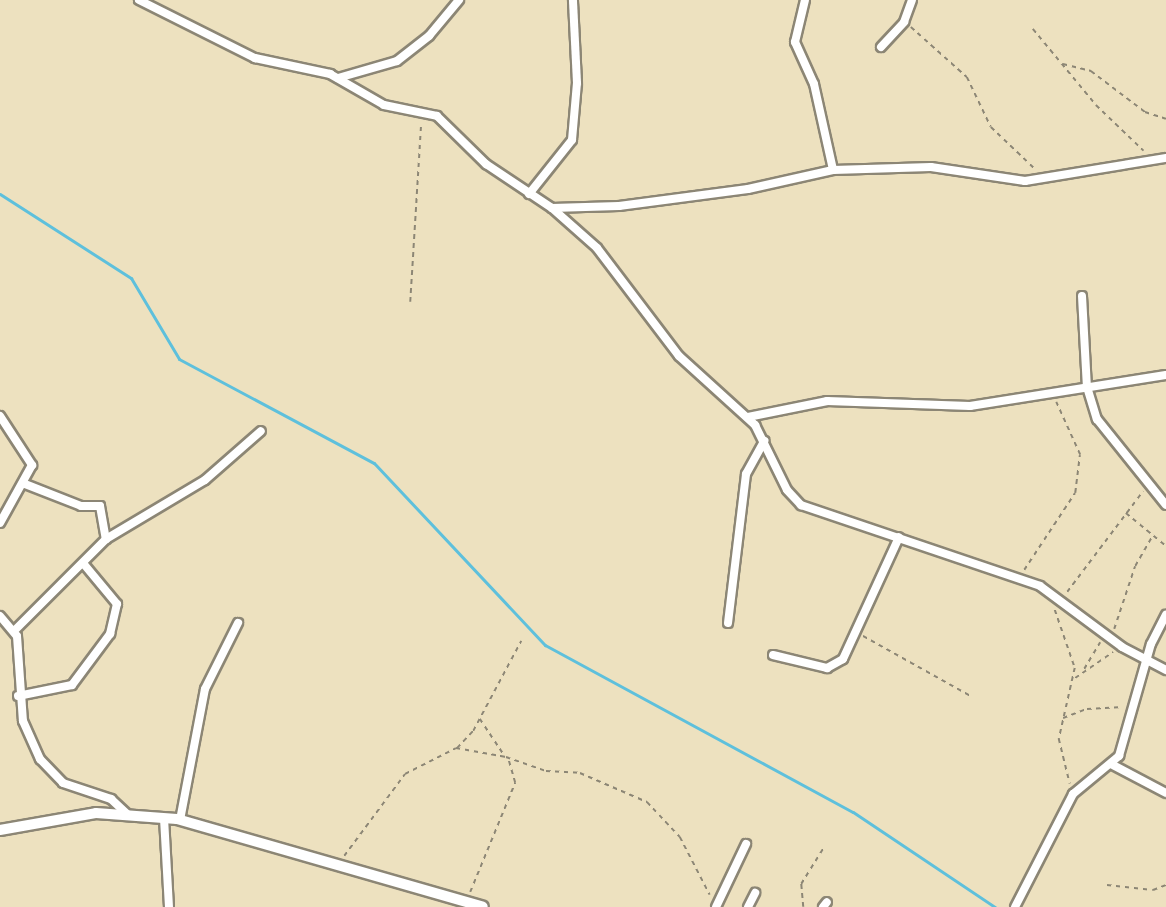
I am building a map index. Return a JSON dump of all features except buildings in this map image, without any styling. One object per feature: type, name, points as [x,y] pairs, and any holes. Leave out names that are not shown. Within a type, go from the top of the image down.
[{"type":"street","points":[[139,0],[255,58],[337,78],[384,105],[423,111],[448,124],[486,164],[552,208],[612,265],[679,356],[748,417],[764,441],[787,490],[801,505],[1019,578],[1049,592],[1122,647],[1166,670]]},
{"type":"street","points":[[337,78],[397,61],[444,21],[459,0]]},
{"type":"street","points":[[530,194],[572,140],[577,83],[573,0]]},
{"type":"street","points":[[806,0],[795,42],[814,84],[833,170]]},
{"type":"street","points":[[881,47],[904,22],[912,0]]},
{"type":"street","points":[[552,208],[619,206],[748,189],[833,170],[931,167],[1000,181],[1045,179],[1166,158]]},
{"type":"street","points":[[1082,296],[1087,387],[1097,419],[1146,486],[1166,505]]},
{"type":"street","points":[[748,417],[827,401],[970,406],[1166,375]]},
{"type":"street","points":[[0,416],[29,455],[25,484],[0,523]]},
{"type":"street","points":[[14,631],[106,539],[205,480],[261,432]]},
{"type":"street","points":[[728,623],[746,474],[764,441]]},
{"type":"street","points":[[25,484],[81,506],[100,506],[106,539]]},
{"type":"street","points":[[773,654],[827,668],[843,659],[898,537]]},
{"type":"street","points":[[18,696],[72,685],[110,634],[117,604],[82,563]]},
{"type":"street","points":[[1015,907],[1073,794],[1119,756],[1136,706],[1147,662],[1166,615]]},
{"type":"street","points":[[0,616],[14,631],[19,644],[18,696],[28,736],[51,773],[63,783],[111,799],[127,814]]},
{"type":"street","points":[[180,820],[205,689],[238,624]]},
{"type":"street","points":[[1111,764],[1166,793]]},
{"type":"street","points":[[0,830],[127,814],[180,820],[483,907]]},
{"type":"street","points":[[164,818],[169,907]]},
{"type":"street","points":[[714,903],[746,844]]},
{"type":"street","points":[[748,907],[754,893]]},
{"type":"path","points":[[904,22],[967,77],[992,127],[1045,179]]},
{"type":"path","points":[[1033,29],[1062,64],[1155,159]]},
{"type":"path","points":[[1062,64],[1090,71],[1145,112],[1166,119]]},
{"type":"path","points":[[410,302],[423,111]]},
{"type":"path","points":[[1019,578],[1057,514],[1074,496],[1080,462],[1051,393]]},
{"type":"path","points":[[1061,600],[1146,486]]},
{"type":"path","points":[[1126,512],[1166,546]]},
{"type":"path","points":[[1073,794],[1062,763],[1062,718],[1075,679],[1108,636],[1136,567],[1153,535]]},
{"type":"path","points":[[1049,592],[1075,679]]},
{"type":"path","points":[[857,631],[875,647],[970,696]]},
{"type":"path","points":[[339,864],[375,808],[405,774],[456,748],[480,720],[520,641]]},
{"type":"path","points":[[1083,670],[1122,647]]},
{"type":"path","points":[[1062,718],[1087,709],[1136,706]]},
{"type":"path","points":[[468,901],[517,778],[506,757],[480,720]]},
{"type":"path","points":[[456,748],[506,757],[546,771],[606,781],[656,807],[689,851],[714,903]]},
{"type":"path","points":[[803,907],[801,884],[824,847]]},
{"type":"path","points":[[1107,885],[1153,890],[1166,885]]},
{"type":"waterway","points":[[0,194],[131,278],[179,359],[374,463],[545,645],[853,812],[995,907]]}]
